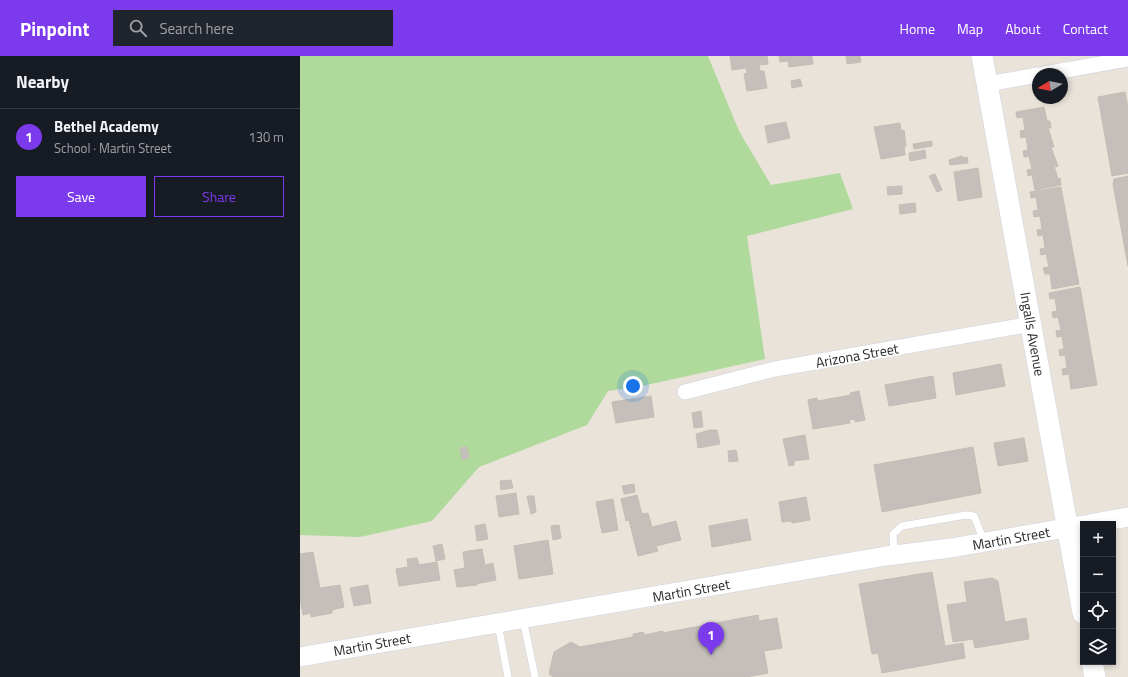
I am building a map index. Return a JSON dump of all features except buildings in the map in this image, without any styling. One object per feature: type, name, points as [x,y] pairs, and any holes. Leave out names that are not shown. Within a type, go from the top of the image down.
[{"type":"main road","name":"Ingalls Avenue","points":[[982,56],[1031,324],[1075,526],[1081,593]]},
{"type":"main road","points":[[1093,665],[1095,677]]},
{"type":"street","points":[[1068,70],[1128,59]]},
{"type":"street","points":[[987,84],[1032,76]]},
{"type":"street","name":"Arizona Street","points":[[685,392],[775,369],[1031,324]]},
{"type":"street","points":[[1106,521],[1128,517]]},
{"type":"street","name":"Martin Street","points":[[300,657],[894,555],[985,542],[1075,526]]},
{"type":"lane","points":[[894,555],[893,534],[902,526],[966,515],[974,516],[985,542]]},
{"type":"lane","points":[[523,618],[535,677]]},
{"type":"lane","points":[[498,623],[508,677]]},
{"type":"green space","points":[[300,56],[708,56],[739,131],[771,185],[840,173],[853,209],[747,236],[765,359],[642,386],[608,391],[587,425],[479,467],[432,521],[360,537],[300,535]]},
{"type":"place","name":"Bethel Academy","points":[[711,655]]}]
